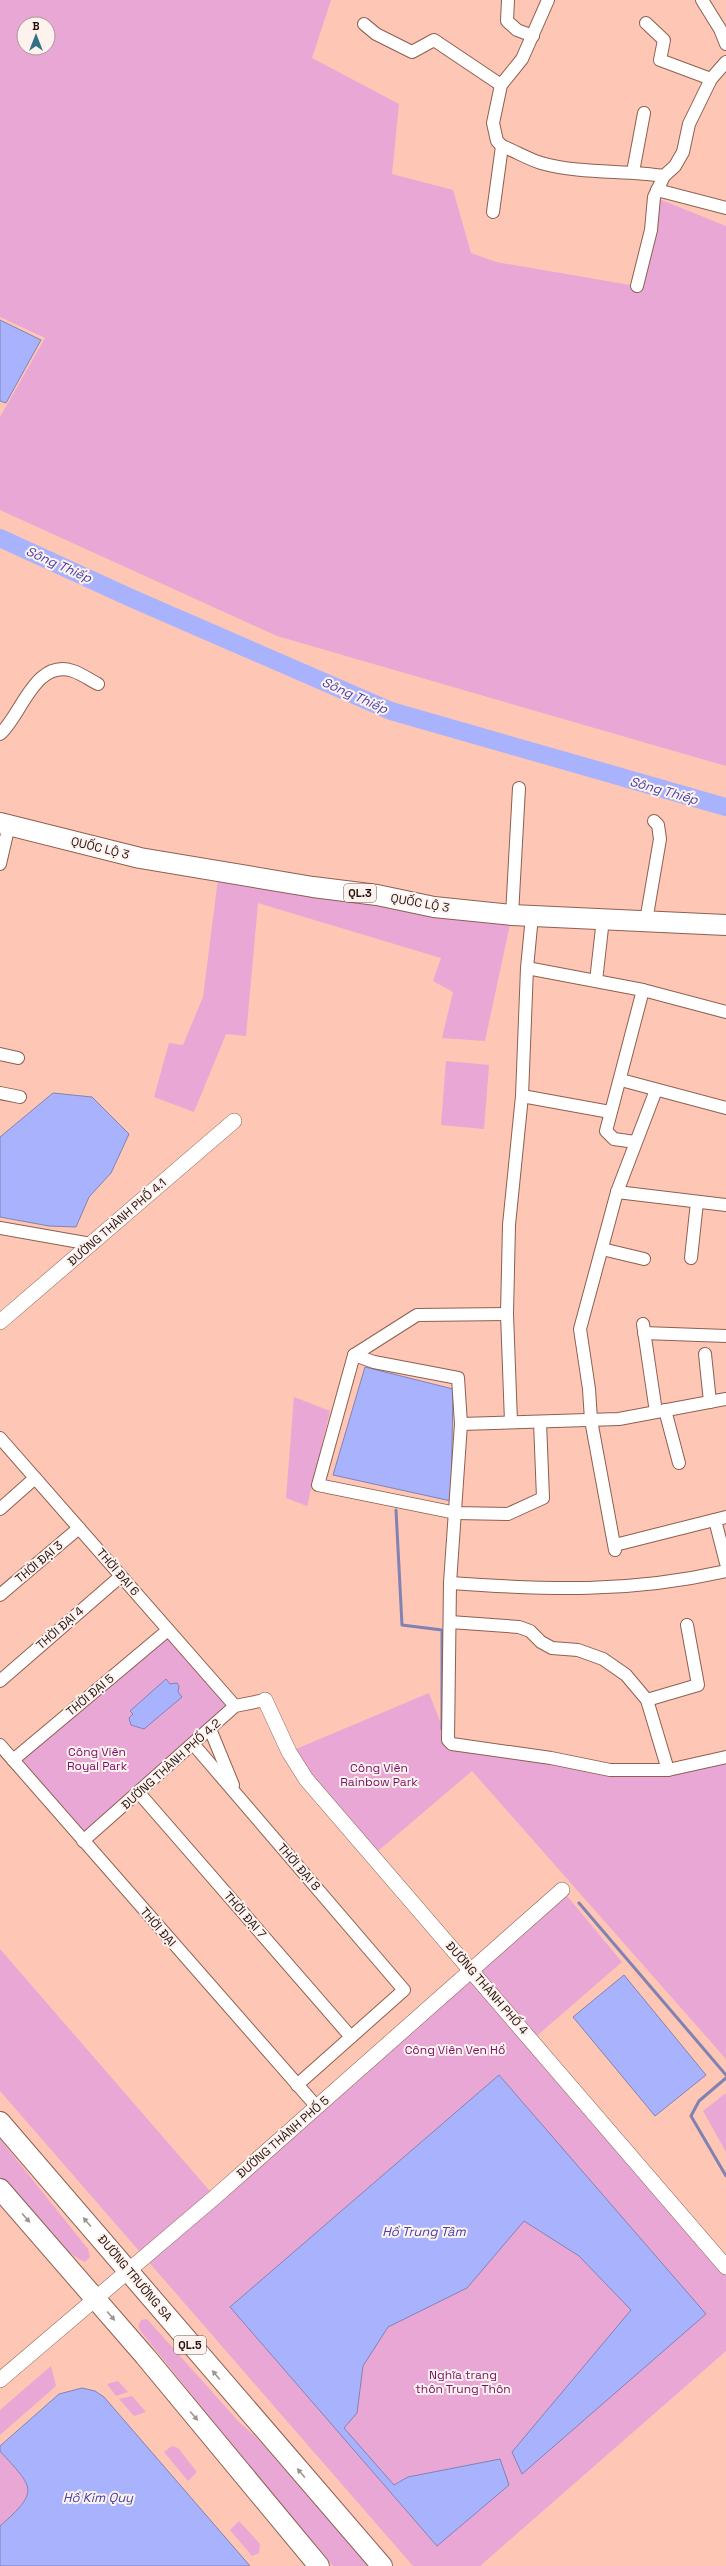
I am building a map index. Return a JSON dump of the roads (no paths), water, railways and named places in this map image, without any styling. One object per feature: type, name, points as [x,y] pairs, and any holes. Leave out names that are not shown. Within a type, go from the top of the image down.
[{"type":"highway","name":"QUỐC LỘ 3","points":[[4,824],[140,858],[313,887],[377,895],[434,907],[512,915],[726,926]]},
{"type":"highway","name":"ĐƯỜNG TRƯỜNG SA","points":[[0,2106],[6,2129],[128,2270],[255,2422],[284,2433],[346,2505],[354,2534],[382,2566]]},
{"type":"highway","points":[[0,2189],[95,2298],[319,2566]]},
{"type":"highway","points":[[230,2459],[237,2488],[293,2553],[315,2566]]},
{"type":"street","points":[[508,0],[507,21],[517,30],[533,36]]},
{"type":"street","points":[[548,0],[522,60],[501,85],[493,123],[497,141],[502,146],[541,162],[568,168],[633,172],[664,176]]},
{"type":"street","points":[[702,0],[723,27],[726,44]]},
{"type":"street","points":[[646,23],[664,40],[660,60],[711,79]]},
{"type":"street","points":[[364,24],[376,34],[412,52],[434,40],[501,85]]},
{"type":"street","points":[[637,286],[651,230],[651,213],[657,190],[664,176],[675,166],[683,152],[689,124],[711,79],[726,62]]},
{"type":"street","points":[[633,172],[644,113]]},
{"type":"street","points":[[493,212],[502,146]]},
{"type":"street","points":[[657,190],[726,208]]},
{"type":"street","points":[[0,734],[7,727],[36,682],[46,675],[58,671],[72,671],[98,684]]},
{"type":"street","points":[[512,915],[519,788]]},
{"type":"street","points":[[646,921],[660,839],[658,825],[654,821]]},
{"type":"street","points":[[0,864],[4,824]]},
{"type":"street","points":[[511,1422],[507,1314],[509,1225],[522,1096],[527,968],[532,916]]},
{"type":"street","points":[[596,981],[603,920]]},
{"type":"street","points":[[527,968],[643,990],[726,1012]]},
{"type":"street","points":[[635,1142],[614,1140],[607,1134],[610,1112],[621,1080],[625,1052],[643,990]]},
{"type":"street","points":[[0,1054],[18,1058]]},
{"type":"street","points":[[621,1080],[726,1108]]},
{"type":"street","points":[[656,1090],[617,1192],[580,1329],[589,1389],[590,1420],[615,1547],[720,1519],[726,1563]]},
{"type":"street","points":[[0,1093],[20,1097]]},
{"type":"street","points":[[522,1096],[610,1112]]},
{"type":"street","name":"ĐƯỜNG THÀNH PHỐ 4.1","points":[[0,1322],[234,1121]]},
{"type":"street","points":[[617,1192],[726,1205]]},
{"type":"street","points":[[691,1258],[697,1202]]},
{"type":"street","points":[[0,1228],[92,1244]]},
{"type":"street","points":[[602,1249],[644,1259]]},
{"type":"street","points":[[507,1314],[417,1315],[354,1355],[318,1485],[456,1513],[508,1514],[543,1498],[540,1422]]},
{"type":"street","points":[[679,1463],[660,1411],[643,1328],[726,1336]]},
{"type":"street","points":[[705,1354],[710,1402]]},
{"type":"street","points":[[354,1355],[374,1362],[451,1375],[458,1378],[461,1424],[450,1583],[448,1740],[452,1744],[551,1758],[610,1770],[668,1770],[726,1757]]},
{"type":"street","points":[[461,1424],[619,1419],[726,1399]]},
{"type":"street","name":"THỜI ĐẠI 6","points":[[0,1438],[235,1706]]},
{"type":"street","points":[[0,1509],[35,1478]]},
{"type":"street","name":"THỜI ĐẠI 3","points":[[0,1595],[79,1528]]},
{"type":"street","points":[[450,1583],[544,1590],[593,1589],[647,1586],[726,1571]]},
{"type":"street","name":"THỜI ĐẠI 4","points":[[0,1680],[121,1576]]},
{"type":"street","points":[[450,1622],[519,1627],[530,1631],[541,1642],[552,1648],[578,1650],[603,1659],[626,1675],[647,1700],[668,1770]]},
{"type":"street","points":[[647,1700],[698,1686],[687,1625]]},
{"type":"street","name":"THỜI ĐẠI 5","points":[[13,1760],[168,1630]]},
{"type":"street","points":[[235,1706],[264,1700]]},
{"type":"street","name":"ĐƯỜNG THÀNH PHỐ 4","points":[[264,1700],[289,1752],[306,1779],[726,2266]]},
{"type":"street","name":"ĐƯỜNG THÀNH PHỐ 4.2","points":[[83,1841],[194,1745],[235,1706]]},
{"type":"street","points":[[210,1729],[236,1794]]},
{"type":"street","name":"THỜI ĐẠI","points":[[0,1745],[317,2107]]},
{"type":"street","name":"THỜI ĐẠI 8","points":[[194,1745],[404,1990],[351,2037]]},
{"type":"street","name":"THỜI ĐẠI 7","points":[[139,1793],[351,2037]]},
{"type":"street","name":"ĐƯỜNG THÀNH PHỐ 5","points":[[0,2380],[473,1971],[562,1890]]},
{"type":"street","points":[[297,2085],[351,2037]]},
{"type":"water","points":[[0,320],[41,340],[6,403],[0,401]]},
{"type":"water","points":[[53,1093],[92,1097],[129,1134],[111,1173],[89,1197],[76,1227],[49,1226],[0,1217],[0,1137]]},
{"type":"water","points":[[365,1367],[453,1389],[451,1501],[333,1475]]},
{"type":"water","points":[[166,1679],[170,1684],[177,1683],[179,1686],[178,1692],[182,1697],[144,1729],[131,1725],[129,1718],[133,1714],[130,1711]]},
{"type":"water","points":[[624,1975],[706,2075],[655,2116],[573,2017]]},
{"type":"water","name":"Hồ Trung Tâm","points":[[499,2075],[706,2314],[522,2474],[512,2452],[631,2310],[579,2256],[524,2221],[467,2288],[388,2327],[363,2366],[357,2413],[344,2428],[394,2485],[408,2477],[500,2459],[509,2485],[437,2546],[230,2307]]},
{"type":"water","name":"Hồ Kim Quy","points":[[82,2388],[95,2391],[104,2397],[250,2566],[0,2566],[0,2526],[22,2504],[27,2496],[28,2489],[20,2473],[0,2451],[0,2446],[59,2394]]},
{"type":"waterway","name":"Sông Thiếp","points":[[0,538],[131,598],[391,711],[726,807]]},
{"type":"waterway","points":[[396,1510],[402,1625],[442,1630],[442,1729]]},
{"type":"waterway","points":[[579,1903],[726,2075]]},
{"type":"waterway","points":[[726,2078],[699,2101],[691,2116],[726,2176]]},
{"type":"park label","name":"Công Viên Royal Park","points":[[97,1759]]},
{"type":"park label","name":"Công Viên Rainbow Park","points":[[379,1775]]},
{"type":"park label","name":"Công Viên Ven Hồ","points":[[455,2050]]},
{"type":"park label","name":"Nghĩa trang thôn Trung Thôn","points":[[463,2382]]}]
